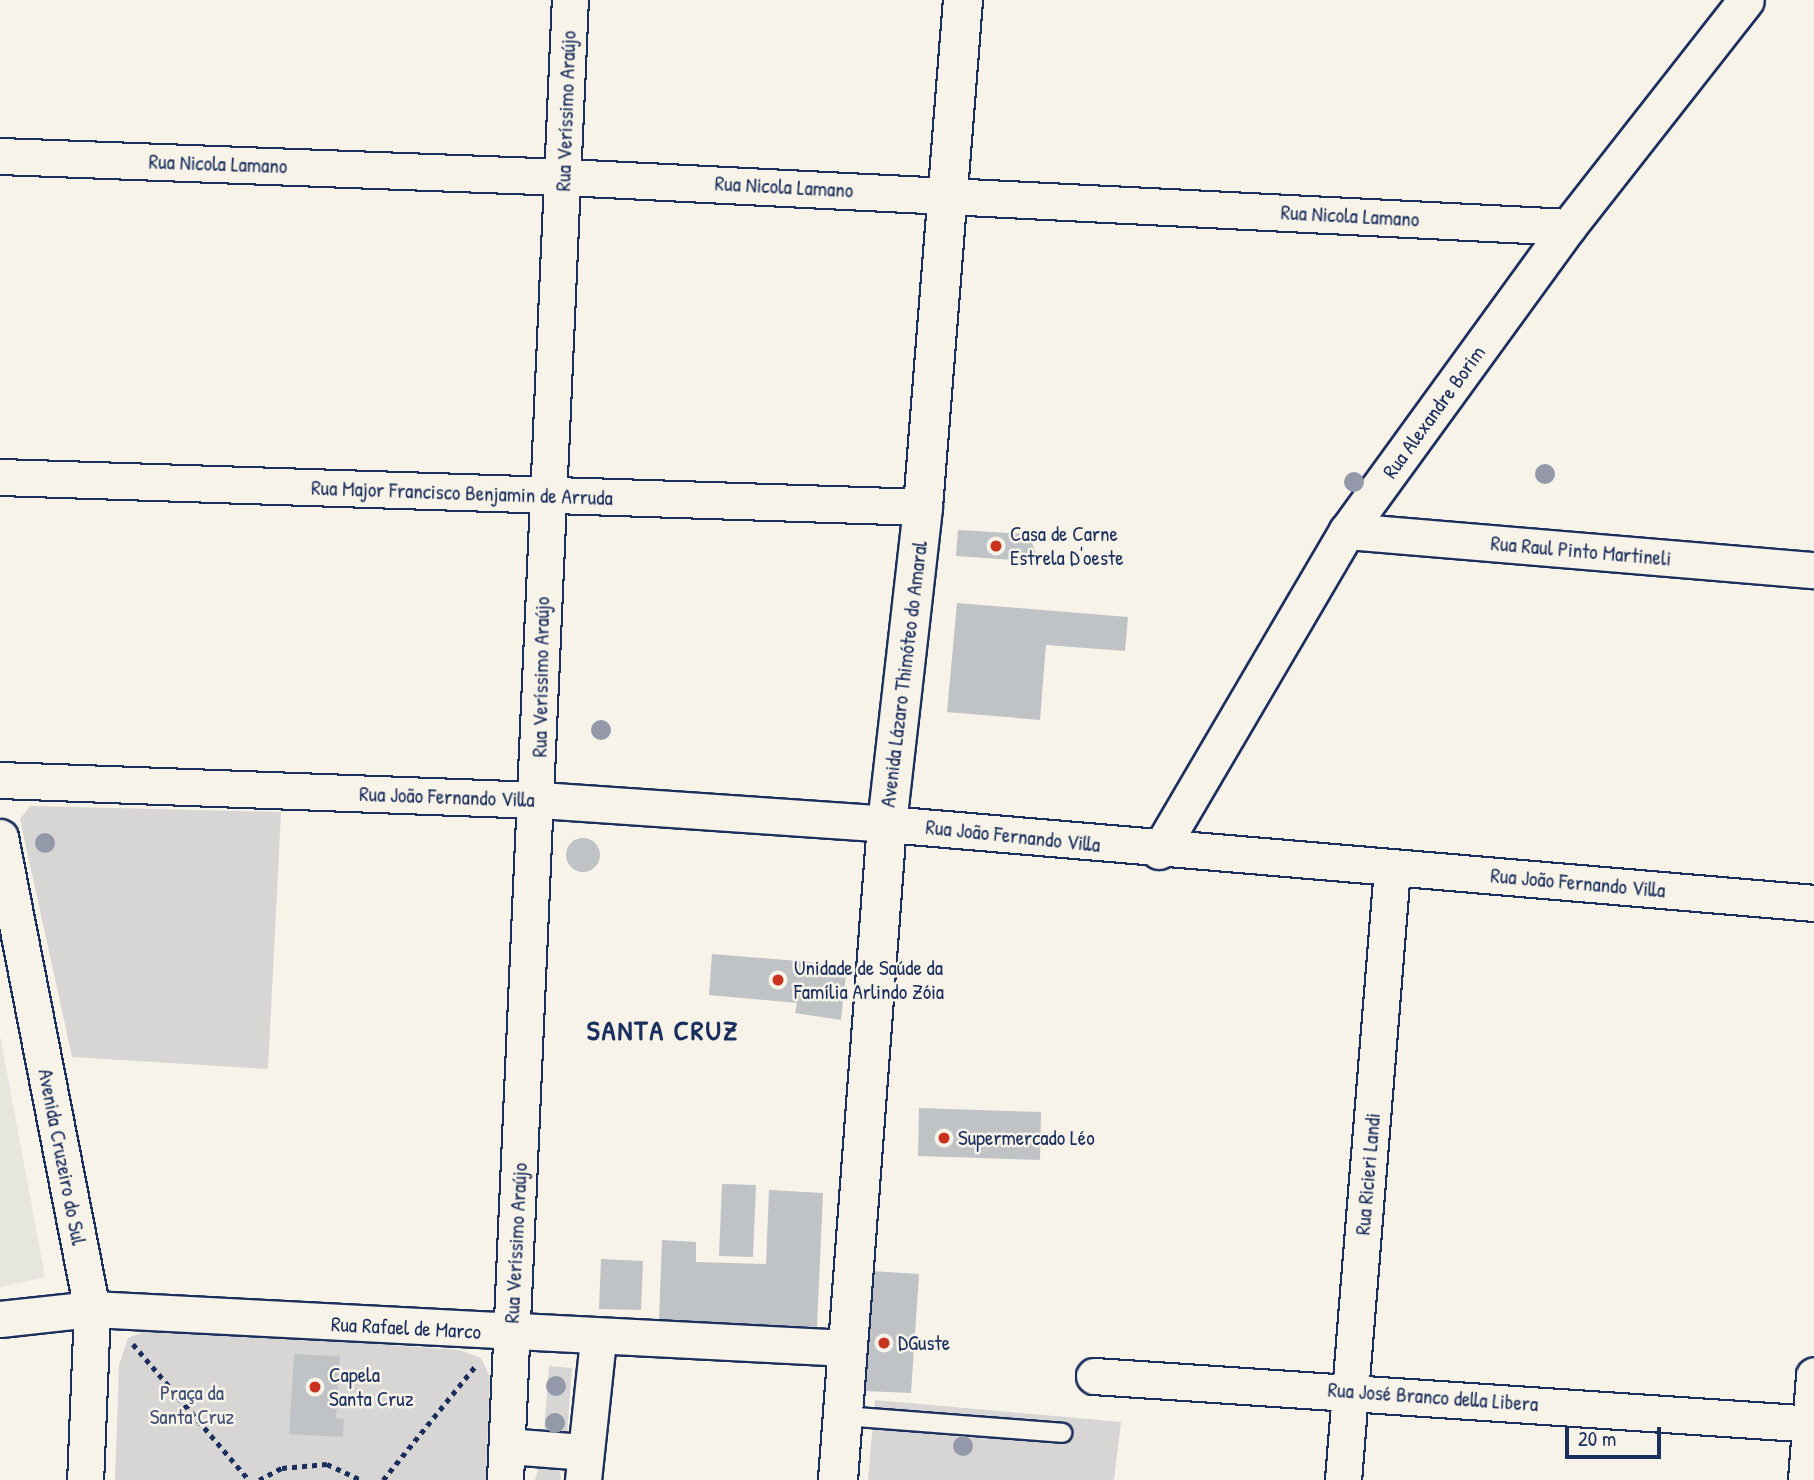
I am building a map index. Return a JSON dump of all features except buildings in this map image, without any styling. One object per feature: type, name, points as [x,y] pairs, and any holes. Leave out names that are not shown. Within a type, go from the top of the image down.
[{"type":"main road","name":"Avenida Lázaro Thimóteo do Amaral","points":[[838,1480],[887,824],[923,507],[962,0]]},
{"type":"street","name":"Rua Veríssimo Araújo","points":[[506,1463],[539,800],[544,496],[565,177],[570,0]]},
{"type":"street","name":"Rua Alexandre Borim","points":[[1159,850],[1347,531],[1568,227],[1746,0]]},
{"type":"street","name":"Rua Nicola Lamano","points":[[0,156],[565,177],[1568,227]]},
{"type":"street","name":"Rua Major Francisco Benjamin de Arruda","points":[[0,477],[923,507]]},
{"type":"street","name":"Rua Raul Pinto Martineli","points":[[1347,531],[1814,569]]},
{"type":"street","name":"Rua João Fernando Villa","points":[[0,780],[539,800],[887,824],[1159,850],[1814,903]]},
{"type":"street","name":"Avenida Cruzeiro do Sul","points":[[0,837],[92,1309],[85,1480]]},
{"type":"street","name":"Rua Ricieri Landi","points":[[1343,1480],[1392,868]]},
{"type":"street","name":"Rua Rafael de Marco","points":[[0,1319],[92,1309],[598,1339],[846,1348]]},
{"type":"street","points":[[506,1463],[584,1466],[598,1339]]},
{"type":"street","points":[[1806,1480],[1814,1375]]},
{"type":"street","name":"Rua José Branco della Libera","points":[[1094,1376],[1350,1391],[1812,1424]]},
{"type":"lane","points":[[843,1416],[1062,1433]]},
{"type":"path","points":[[128,1338],[249,1480]]},
{"type":"path","points":[[383,1480],[481,1358]]},
{"type":"path","points":[[259,1480],[282,1468],[327,1464],[362,1480]]},
{"type":"shaded area","points":[[0,1035],[45,1277],[0,1287]]},
{"type":"green space","points":[[30,806],[281,812],[268,1069],[72,1057],[20,819]]},
{"type":"green space","name":"Praça da Santa Cruz","points":[[154,1328],[460,1350],[481,1358],[490,1377],[486,1480],[115,1480],[119,1365],[128,1338]]},
{"type":"green space","points":[[549,1366],[572,1368],[567,1435],[544,1434]]},
{"type":"green space","points":[[875,1400],[1121,1422],[1114,1480],[868,1480]]},
{"type":"green space","points":[[539,1465],[559,1465],[561,1480],[535,1480]]},
{"type":"place","name":"Casa de Carne Estrela D'oeste","points":[[996,546]]},
{"type":"place","name":"Unidade de Saúde da Família Arlindo Zóia","points":[[778,980]]},
{"type":"place","name":"Supermercado Léo","points":[[944,1138]]},
{"type":"place","name":"DGuste","points":[[884,1343]]},
{"type":"place","name":"Capela Santa Cruz","points":[[315,1387]]},
{"type":"district","name":"SANTA CRUZ","points":[[663,1030]]}]
